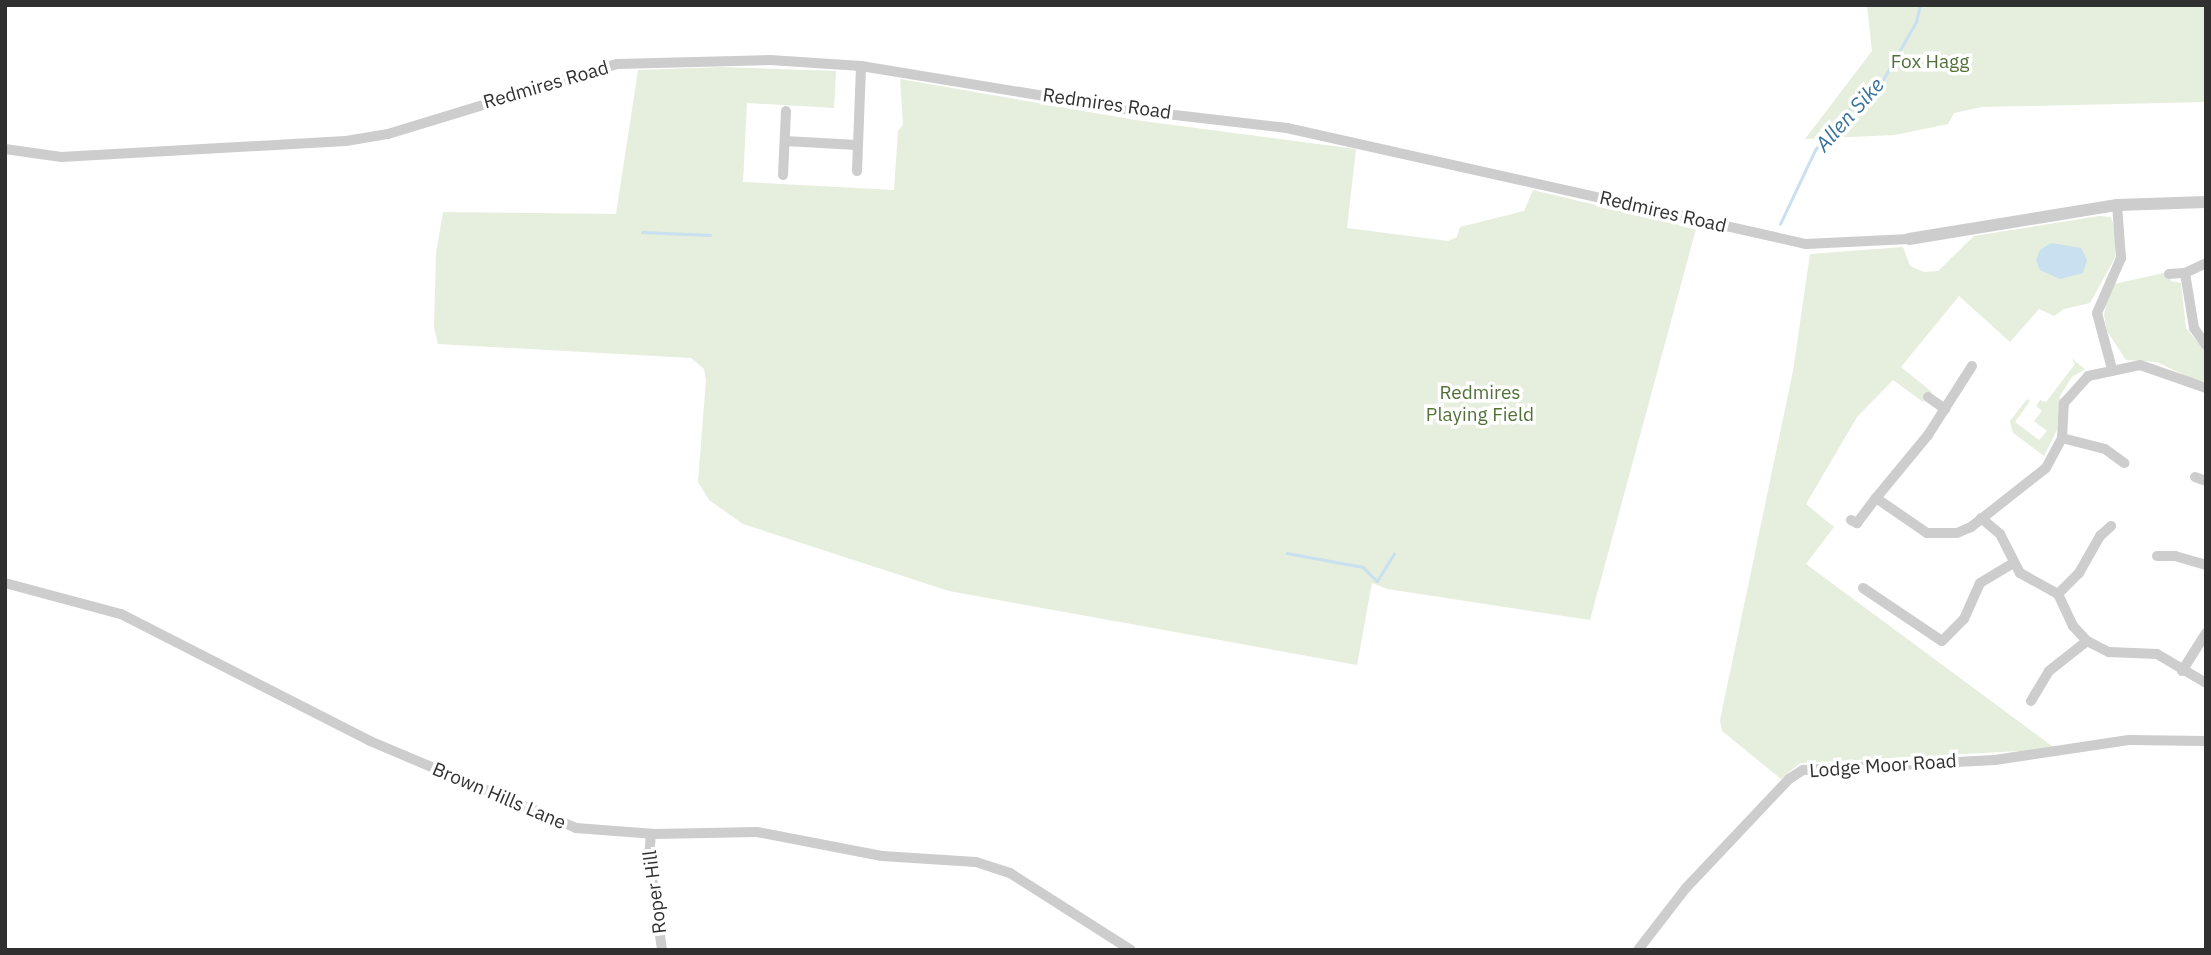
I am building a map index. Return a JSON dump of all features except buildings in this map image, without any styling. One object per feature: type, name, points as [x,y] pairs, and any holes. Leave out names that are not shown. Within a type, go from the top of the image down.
[{"type":"street","name":"Redmires Road","points":[[5,149],[61,157],[363,139],[633,62],[737,59],[861,66],[1123,109],[1309,132],[1806,244],[1909,239],[2117,205],[2206,202]]},
{"type":"street","points":[[857,171],[861,66]]},
{"type":"street","points":[[783,175],[786,111]]},
{"type":"street","points":[[785,141],[858,145]]},
{"type":"street","points":[[2112,369],[2097,313],[2121,258],[2117,205]]},
{"type":"street","points":[[2169,274],[2185,273],[2206,263]]},
{"type":"street","points":[[2185,273],[2194,328],[2206,345]]},
{"type":"street","points":[[1854,521],[1876,498],[1945,409],[1972,366]]},
{"type":"street","points":[[1876,498],[1927,533],[1957,533],[2046,468],[2062,438],[2064,403],[2071,390],[2088,376],[2112,369],[2149,366],[2206,388]]},
{"type":"street","points":[[1928,397],[1945,409]]},
{"type":"street","points":[[2062,438],[2105,450],[2124,463]]},
{"type":"street","points":[[2195,477],[2206,481]]},
{"type":"street","points":[[1981,518],[2000,534],[2013,563],[2027,579],[2058,594],[2073,625],[2087,641],[2109,652],[2157,654],[2206,683]]},
{"type":"street","points":[[2058,594],[2080,573],[2100,536],[2111,526]]},
{"type":"street","points":[[2157,556],[2176,551],[2206,565]]},
{"type":"street","points":[[1863,588],[1942,641],[1964,620],[1980,583],[2013,563]]},
{"type":"street","name":"Brown Hills Lane","points":[[5,583],[121,614],[370,741],[563,823],[586,830],[651,834],[757,832],[882,856],[976,862],[1010,873],[1131,950]]},
{"type":"street","points":[[2182,671],[2206,633]]},
{"type":"street","points":[[2031,701],[2049,671],[2073,657],[2087,641]]},
{"type":"street","name":"Lodge Moor Road","points":[[1638,950],[1663,914],[1784,783],[1799,772],[1819,768],[1995,760],[2130,740],[2206,741]]},
{"type":"street","name":"Roper Hill","points":[[651,834],[649,856],[662,950]]},
{"type":"green space","name":"Fox Hagg","points":[[1867,5],[2206,5],[2206,102],[1982,107],[1954,113],[1948,124],[1895,135],[1805,139],[1872,51]]},
{"type":"green space","name":"Redmires Playing Field","points":[[723,67],[836,71],[834,108],[747,103],[743,182],[894,190],[898,131],[903,125],[900,79],[1135,120],[1356,149],[1347,228],[1448,241],[1457,237],[1460,227],[1524,211],[1533,190],[1696,229],[1590,620],[1387,589],[1372,583],[1357,665],[949,591],[743,524],[709,500],[698,482],[706,380],[704,369],[691,358],[438,344],[434,328],[436,253],[443,212],[616,214],[638,70]]},
{"type":"green space","points":[[2099,216],[2111,217],[2116,234],[2115,258],[2090,303],[2064,309],[2054,316],[2039,309],[2010,342],[1959,296],[1901,367],[1932,392],[1923,402],[1893,380],[1857,417],[1806,504],[1834,527],[1806,564],[2056,749],[1800,763],[1781,779],[1722,731],[1720,720],[1793,371],[1810,254],[1903,247],[1910,266],[1924,272],[1938,271],[1974,236]]},
{"type":"green space","points":[[2168,272],[2171,281],[2181,283],[2186,328],[2206,352],[2206,381],[2194,380],[2157,362],[2126,360],[2107,331],[2104,315],[2110,285]]},
{"type":"green space","points":[[2071,358],[2085,369],[2072,377],[2060,396],[2057,430],[2044,456],[2013,433],[2010,421],[2027,399],[2030,401],[2015,422],[2039,440],[2047,431],[2034,421],[2042,411],[2036,406],[2040,400],[2046,402],[2075,364]]},
{"type":"water","points":[[2051,243],[2081,248],[2087,260],[2083,273],[2060,279],[2040,270],[2036,260],[2040,250]]},
{"type":"waterway","name":"Allen Sike","points":[[1780,224],[1815,150],[1850,109],[1880,85],[1916,22],[1920,5]]},
{"type":"waterway","points":[[642,232],[710,235]]},
{"type":"waterway","points":[[1287,553],[1363,567],[1377,581],[1394,554]]}]
